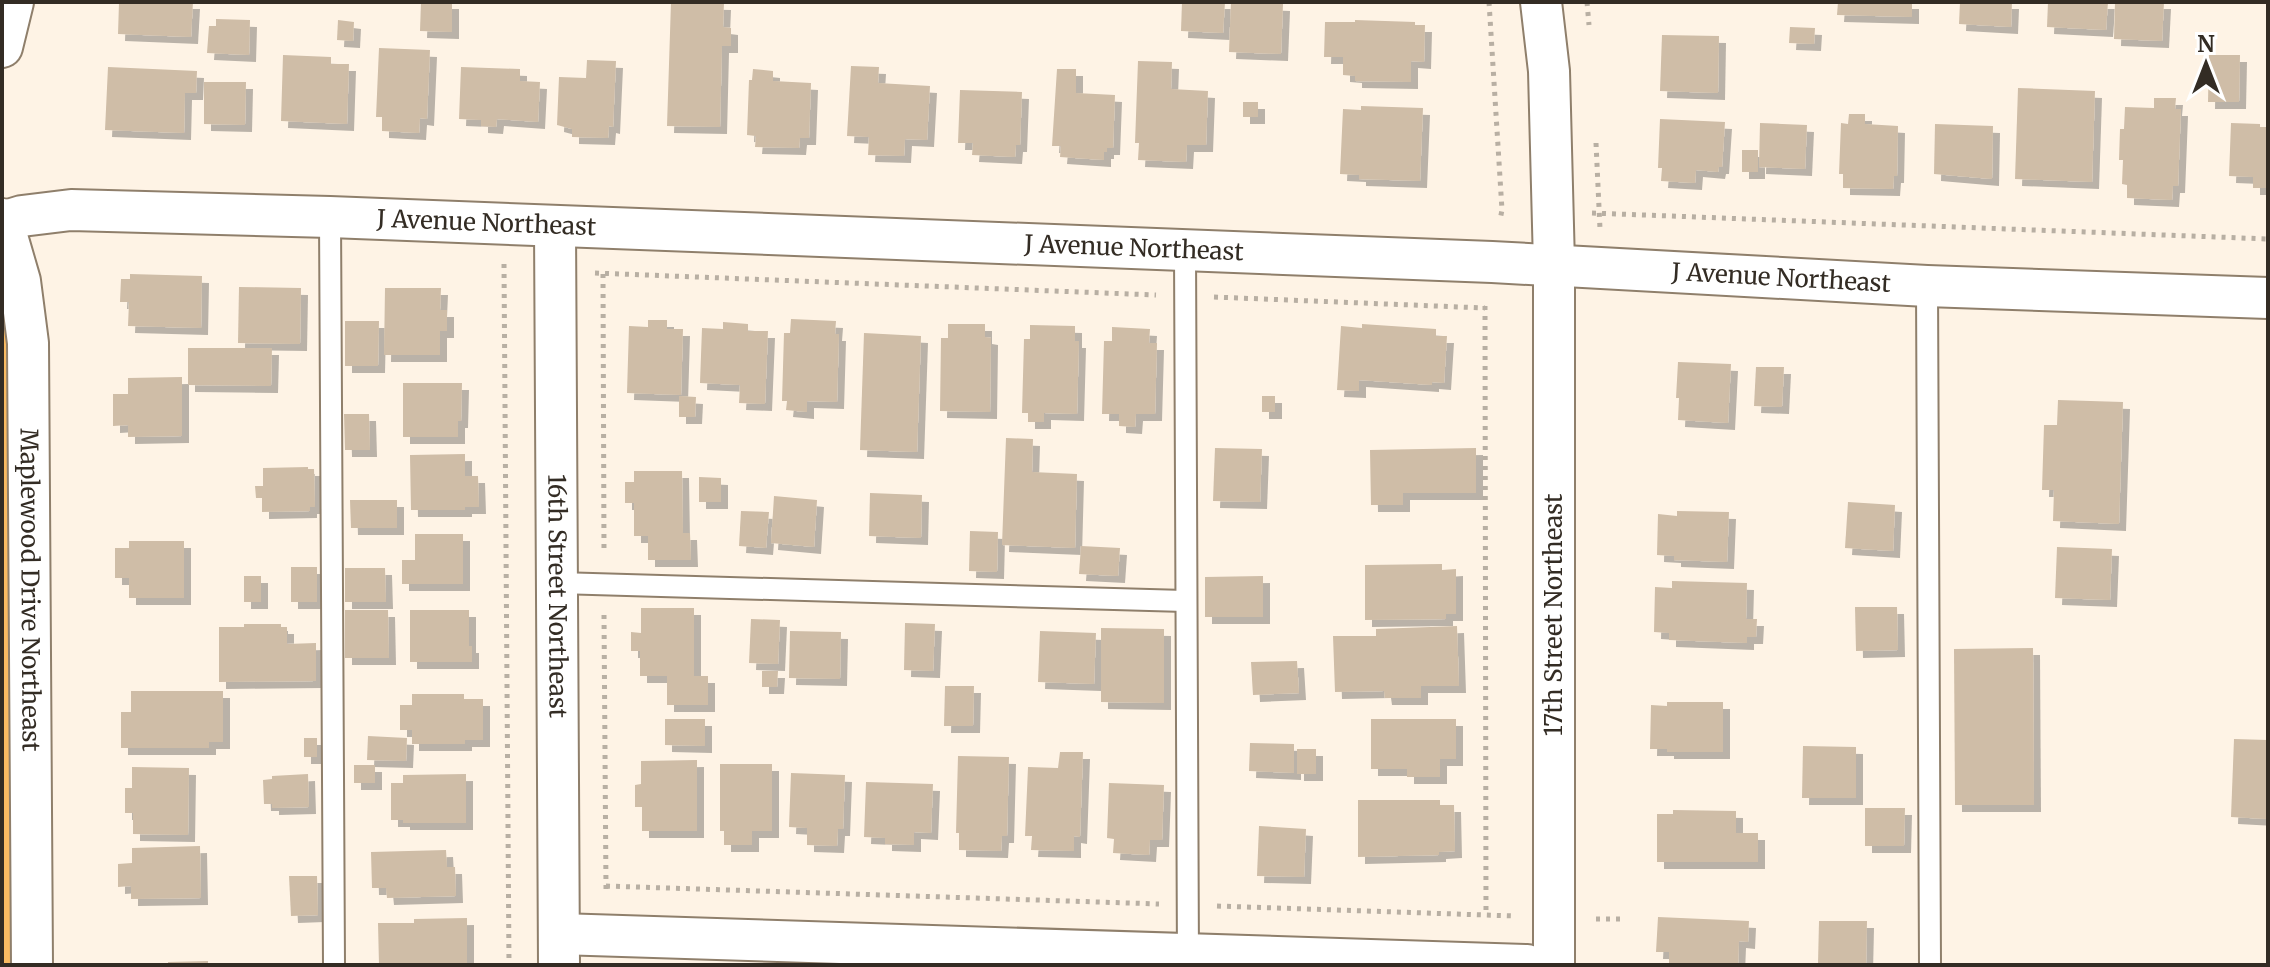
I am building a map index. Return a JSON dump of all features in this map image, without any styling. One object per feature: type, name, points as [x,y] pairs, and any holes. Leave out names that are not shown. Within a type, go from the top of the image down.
[{"type":"street","points":[[2,47],[13,2]]},
{"type":"street","name":"17th Street Northeast","points":[[1541,2],[1549,71],[1554,264],[1554,965]]},
{"type":"street","name":"J Avenue Northeast","points":[[2,221],[71,210],[330,217],[1554,264],[1927,286],[2268,298]]},
{"type":"street","name":"Maplewood Drive Northeast","points":[[2,221],[20,281],[28,343],[32,965]]},
{"type":"street","name":"16th Street Northeast","points":[[555,226],[559,950]]},
{"type":"street","points":[[559,950],[1527,965]]},
{"type":"lane","points":[[330,217],[334,965]]},
{"type":"lane","points":[[1185,250],[1188,960]]},
{"type":"lane","points":[[1927,286],[1930,965]]},
{"type":"lane","points":[[558,583],[1185,601]]},
{"type":"path","points":[[1489,2],[1502,210],[1499,226]]},
{"type":"path","points":[[1583,213],[2268,239]]},
{"type":"path","points":[[504,261],[509,965]]},
{"type":"path","points":[[585,273],[1485,308]]},
{"type":"path","points":[[1486,299],[1486,930]]},
{"type":"path","points":[[606,886],[1524,916]]},
{"type":"path","points":[[1587,919],[1623,919]]},
{"type":"shaded area","points":[[2,316],[8,337],[11,965],[2,965]]},
{"type":"building","points":[[119,2],[193,2],[191,37],[118,34]]},
{"type":"building","points":[[421,2],[452,2],[452,32],[420,31]]},
{"type":"building","points":[[671,2],[724,3],[723,27],[731,28],[731,46],[722,46],[720,127],[667,126]]},
{"type":"building","points":[[1182,2],[1225,2],[1223,33],[1181,31]]},
{"type":"building","points":[[1231,2],[1283,4],[1281,54],[1229,52]]},
{"type":"building","points":[[1838,2],[1912,2],[1912,17],[1837,15]]},
{"type":"building","points":[[1960,2],[2012,2],[2011,27],[1959,24]]},
{"type":"building","points":[[2048,2],[2108,2],[2106,30],[2047,27]]},
{"type":"building","points":[[2115,2],[2164,2],[2162,41],[2114,39]]},
{"type":"building","points":[[216,19],[250,20],[249,55],[207,53],[209,26],[216,26]]},
{"type":"building","points":[[338,20],[354,22],[353,41],[337,40]]},
{"type":"building","points":[[1355,20],[1425,25],[1424,62],[1411,61],[1411,82],[1355,81],[1355,76],[1343,75],[1343,57],[1324,57],[1325,22]]},
{"type":"building","points":[[1790,27],[1815,28],[1814,44],[1789,43]]},
{"type":"building","points":[[1662,35],[1719,36],[1718,93],[1660,91]]},
{"type":"building","points":[[379,48],[430,50],[427,119],[420,118],[419,133],[382,131],[382,117],[376,117]]},
{"type":"building","points":[[283,55],[331,57],[331,64],[349,64],[347,124],[281,121]]},
{"type":"building","points":[[2209,55],[2240,55],[2239,102],[2208,102]]},
{"type":"building","points":[[587,60],[616,61],[613,127],[609,126],[608,138],[572,137],[572,129],[557,125],[559,77],[586,78]]},
{"type":"building","points":[[1138,61],[1172,62],[1171,89],[1208,91],[1206,145],[1187,145],[1186,162],[1138,160],[1139,143],[1135,143]]},
{"type":"building","points":[[851,66],[879,67],[878,83],[930,86],[927,140],[905,139],[904,156],[868,155],[869,137],[847,136]]},
{"type":"building","points":[[108,67],[197,71],[196,93],[185,93],[184,133],[105,130]]},
{"type":"building","points":[[461,67],[520,69],[520,81],[540,82],[538,122],[497,119],[496,127],[481,126],[481,120],[459,119]]},
{"type":"building","points":[[753,69],[773,71],[773,81],[811,83],[809,138],[800,138],[799,148],[755,147],[756,136],[747,135],[749,80],[752,80]]},
{"type":"building","points":[[1057,69],[1076,69],[1076,93],[1115,95],[1113,148],[1107,148],[1104,152],[1104,160],[1060,157],[1061,146],[1052,146]]},
{"type":"building","points":[[204,82],[246,82],[245,125],[204,124]]},
{"type":"building","points":[[2018,88],[2095,91],[2092,182],[2015,179]]},
{"type":"building","points":[[960,90],[1022,92],[1020,145],[1016,145],[1015,157],[972,155],[973,143],[958,143]]},
{"type":"building","points":[[2154,98],[2176,98],[2175,109],[2181,109],[2178,186],[2173,186],[2172,200],[2127,198],[2127,185],[2122,184],[2123,160],[2119,160],[2120,129],[2124,129],[2125,107],[2154,108]]},
{"type":"building","points":[[1243,102],[1258,102],[1258,117],[1243,117]]},
{"type":"building","points":[[1361,106],[1423,108],[1420,181],[1359,179],[1359,175],[1340,174],[1343,109],[1361,110]]},
{"type":"building","points":[[1849,114],[1865,114],[1865,124],[1898,126],[1897,176],[1894,176],[1893,189],[1843,188],[1843,174],[1839,174],[1841,123],[1848,124]]},
{"type":"building","points":[[1660,119],[1725,122],[1722,167],[1718,172],[1696,170],[1695,183],[1661,181],[1662,168],[1658,168]]},
{"type":"building","points":[[1760,123],[1807,125],[1805,169],[1759,167]]},
{"type":"building","points":[[2231,123],[2268,127],[2268,188],[2253,188],[2253,177],[2229,176]]},
{"type":"building","points":[[1935,124],[1993,126],[1992,179],[1934,174]]},
{"type":"building","points":[[1742,150],[1758,150],[1758,172],[1742,172]]},
{"type":"building","points":[[130,274],[202,276],[201,328],[128,326],[129,302],[120,302],[121,279],[130,279]]},
{"type":"building","points":[[239,287],[301,288],[300,344],[238,343]]},
{"type":"building","points":[[385,288],[441,288],[440,310],[447,310],[447,331],[440,331],[440,355],[384,355]]},
{"type":"building","points":[[791,319],[836,321],[835,334],[839,334],[837,402],[807,401],[807,412],[786,410],[787,401],[782,401],[784,333],[790,333]]},
{"type":"building","points":[[648,320],[667,320],[667,329],[683,329],[681,395],[627,393],[629,326],[648,327]]},
{"type":"building","points":[[345,321],[379,321],[378,366],[345,366]]},
{"type":"building","points":[[723,322],[748,324],[748,331],[768,331],[765,404],[739,403],[740,385],[700,383],[702,328],[723,329]]},
{"type":"building","points":[[948,324],[985,324],[985,337],[991,338],[990,412],[940,411],[941,338],[948,338]]},
{"type":"building","points":[[1362,324],[1436,329],[1436,336],[1447,336],[1444,383],[1432,382],[1432,385],[1359,380],[1359,391],[1337,390],[1341,326],[1362,328]]},
{"type":"building","points":[[1030,325],[1075,326],[1075,341],[1079,341],[1077,414],[1044,413],[1044,422],[1028,422],[1028,413],[1022,413],[1024,339],[1030,339]]},
{"type":"building","points":[[1112,327],[1150,329],[1149,343],[1157,343],[1155,414],[1136,414],[1135,427],[1119,426],[1119,414],[1102,414],[1104,341],[1112,341]]},
{"type":"building","points":[[864,333],[921,336],[917,452],[860,450]]},
{"type":"building","points":[[188,348],[272,348],[271,386],[188,385]]},
{"type":"building","points":[[1678,362],[1731,364],[1728,423],[1678,420]]},
{"type":"building","points":[[1756,367],[1784,367],[1782,407],[1754,406]]},
{"type":"building","points":[[182,377],[182,436],[128,437],[128,425],[113,426],[113,394],[128,394],[128,378]]},
{"type":"building","points":[[403,383],[462,383],[458,437],[403,437]]},
{"type":"building","points":[[679,396],[696,397],[695,417],[679,417]]},
{"type":"building","points":[[1262,396],[1275,396],[1275,412],[1262,412]]},
{"type":"building","points":[[2058,400],[2123,402],[2119,524],[2053,521],[2054,490],[2042,490],[2044,425],[2057,425]]},
{"type":"building","points":[[344,414],[369,414],[370,450],[345,450]]},
{"type":"building","points":[[1006,438],[1033,439],[1032,472],[1077,474],[1075,548],[1002,545]]},
{"type":"building","points":[[1215,448],[1262,449],[1260,502],[1213,501]]},
{"type":"building","points":[[1476,448],[1476,493],[1403,493],[1403,505],[1371,505],[1370,450]]},
{"type":"building","points":[[465,454],[465,476],[478,476],[479,507],[411,510],[410,455]]},
{"type":"building","points":[[263,468],[314,469],[315,507],[310,507],[310,511],[262,512],[262,498],[256,498],[255,486],[263,486]]},
{"type":"building","points":[[634,471],[682,471],[683,533],[690,533],[691,560],[648,560],[648,536],[634,536],[634,503],[625,503],[625,482],[634,482]]},
{"type":"building","points":[[699,477],[721,478],[721,502],[699,502]]},
{"type":"building","points":[[870,493],[922,495],[921,538],[869,536]]},
{"type":"building","points":[[774,496],[817,500],[814,547],[771,543]]},
{"type":"building","points":[[350,500],[397,500],[397,528],[351,528]]},
{"type":"building","points":[[1848,502],[1895,505],[1893,551],[1845,548]]},
{"type":"building","points":[[741,511],[769,512],[766,548],[739,546]]},
{"type":"building","points":[[1677,511],[1729,512],[1727,562],[1674,560],[1674,556],[1657,555],[1658,514],[1677,516]]},
{"type":"building","points":[[970,531],[998,532],[997,572],[969,571]]},
{"type":"building","points":[[415,534],[463,534],[463,584],[402,584],[402,560],[415,560]]},
{"type":"building","points":[[129,541],[184,541],[184,598],[129,598],[129,578],[115,578],[115,548],[129,548]]},
{"type":"building","points":[[1081,546],[1120,548],[1118,576],[1079,574]]},
{"type":"building","points":[[2057,547],[2112,549],[2110,600],[2055,598]]},
{"type":"building","points":[[1442,564],[1442,570],[1456,569],[1456,614],[1446,614],[1446,619],[1365,620],[1365,565]]},
{"type":"building","points":[[291,567],[317,567],[317,602],[291,602]]},
{"type":"building","points":[[345,568],[385,568],[386,602],[345,602]]},
{"type":"building","points":[[244,576],[261,576],[261,602],[244,602]]},
{"type":"building","points":[[1263,576],[1263,617],[1205,617],[1205,577]]},
{"type":"building","points":[[1672,581],[1747,583],[1746,619],[1757,619],[1756,637],[1747,637],[1747,643],[1669,640],[1669,633],[1654,632],[1655,587],[1672,588]]},
{"type":"building","points":[[1855,607],[1897,607],[1898,650],[1856,651]]},
{"type":"building","points":[[641,608],[694,608],[694,676],[708,676],[708,705],[667,705],[667,676],[640,676],[640,651],[631,651],[631,632],[641,633]]},
{"type":"building","points":[[345,610],[388,610],[389,658],[345,658]]},
{"type":"building","points":[[410,610],[469,610],[472,662],[410,662]]},
{"type":"building","points":[[751,619],[780,620],[778,664],[749,663]]},
{"type":"building","points":[[905,623],[935,624],[933,671],[904,670]]},
{"type":"building","points":[[244,624],[281,624],[281,627],[287,627],[287,644],[316,643],[316,681],[219,682],[219,627],[244,627]]},
{"type":"building","points":[[1457,626],[1459,686],[1421,686],[1421,698],[1385,698],[1384,691],[1335,692],[1333,636],[1376,636],[1376,629]]},
{"type":"building","points":[[1101,628],[1164,629],[1164,703],[1101,702]]},
{"type":"building","points":[[790,631],[841,632],[840,679],[789,678]]},
{"type":"building","points":[[1040,631],[1096,633],[1094,684],[1038,682]]},
{"type":"building","points":[[2033,648],[2034,805],[1955,805],[1954,649]]},
{"type":"building","points":[[1297,661],[1299,693],[1253,695],[1251,662]]},
{"type":"building","points":[[762,671],[778,671],[777,687],[762,687]]},
{"type":"building","points":[[945,686],[974,686],[973,726],[944,726]]},
{"type":"building","points":[[131,691],[223,691],[223,742],[209,742],[209,748],[121,748],[121,712],[131,712]]},
{"type":"building","points":[[412,694],[464,694],[464,699],[483,699],[483,740],[465,740],[465,744],[412,744],[412,730],[400,730],[400,705],[412,705]]},
{"type":"building","points":[[1667,702],[1723,702],[1723,752],[1650,749],[1651,705],[1667,706]]},
{"type":"building","points":[[665,719],[705,719],[705,746],[665,745]]},
{"type":"building","points":[[1371,719],[1456,719],[1456,759],[1440,759],[1440,777],[1407,777],[1407,769],[1371,769]]},
{"type":"building","points":[[368,736],[407,738],[406,761],[367,760]]},
{"type":"building","points":[[304,738],[317,738],[317,757],[304,757]]},
{"type":"building","points":[[2234,739],[2268,740],[2268,819],[2231,817]]},
{"type":"building","points":[[1250,743],[1294,744],[1294,773],[1249,771]]},
{"type":"building","points":[[1803,746],[1856,747],[1856,798],[1802,798]]},
{"type":"building","points":[[1297,749],[1316,749],[1316,774],[1297,774]]},
{"type":"building","points":[[1060,752],[1083,752],[1080,837],[1074,836],[1074,851],[1031,850],[1032,836],[1025,836],[1028,767],[1058,768]]},
{"type":"building","points":[[958,756],[1009,757],[1007,836],[1002,836],[1001,851],[959,850],[959,833],[956,833]]},
{"type":"building","points":[[697,760],[697,831],[642,831],[642,807],[635,807],[635,785],[641,784],[641,761]]},
{"type":"building","points":[[720,764],[772,764],[772,831],[752,831],[752,845],[724,845],[724,831],[720,831]]},
{"type":"building","points":[[354,765],[375,765],[375,783],[354,783]]},
{"type":"building","points":[[132,767],[189,768],[188,835],[133,834],[133,813],[125,813],[125,788],[132,788]]},
{"type":"building","points":[[791,773],[845,775],[843,829],[838,829],[837,846],[807,845],[807,828],[789,827]]},
{"type":"building","points":[[308,774],[309,807],[272,808],[272,804],[264,804],[263,780],[272,779],[272,776]]},
{"type":"building","points":[[466,774],[466,823],[403,823],[403,820],[391,820],[391,783],[403,783],[403,775]]},
{"type":"building","points":[[866,782],[933,784],[931,833],[914,832],[914,845],[885,844],[885,838],[864,837]]},
{"type":"building","points":[[1109,783],[1164,785],[1162,840],[1150,840],[1149,855],[1113,853],[1114,839],[1107,838]]},
{"type":"building","points":[[1358,800],[1440,800],[1440,805],[1454,805],[1455,851],[1439,852],[1439,855],[1358,857]]},
{"type":"building","points":[[1865,808],[1905,808],[1904,846],[1865,846]]},
{"type":"building","points":[[1673,810],[1736,811],[1736,833],[1758,833],[1758,862],[1657,862],[1657,814],[1673,814]]},
{"type":"building","points":[[1259,826],[1306,829],[1304,877],[1257,876]]},
{"type":"building","points":[[200,846],[201,898],[131,899],[131,886],[118,887],[118,864],[132,863],[132,848]]},
{"type":"building","points":[[446,850],[447,867],[455,867],[456,896],[387,898],[386,888],[372,888],[371,852]]},
{"type":"building","points":[[289,876],[317,876],[318,915],[291,916]]},
{"type":"building","points":[[1658,917],[1749,921],[1748,942],[1739,941],[1738,965],[1669,965],[1669,952],[1656,952]]},
{"type":"building","points":[[467,918],[467,965],[379,965],[378,923]]},
{"type":"building","points":[[1819,921],[1867,921],[1866,965],[1818,964]]},
{"type":"building","points":[[208,961],[208,965],[168,965],[168,962]]}]
